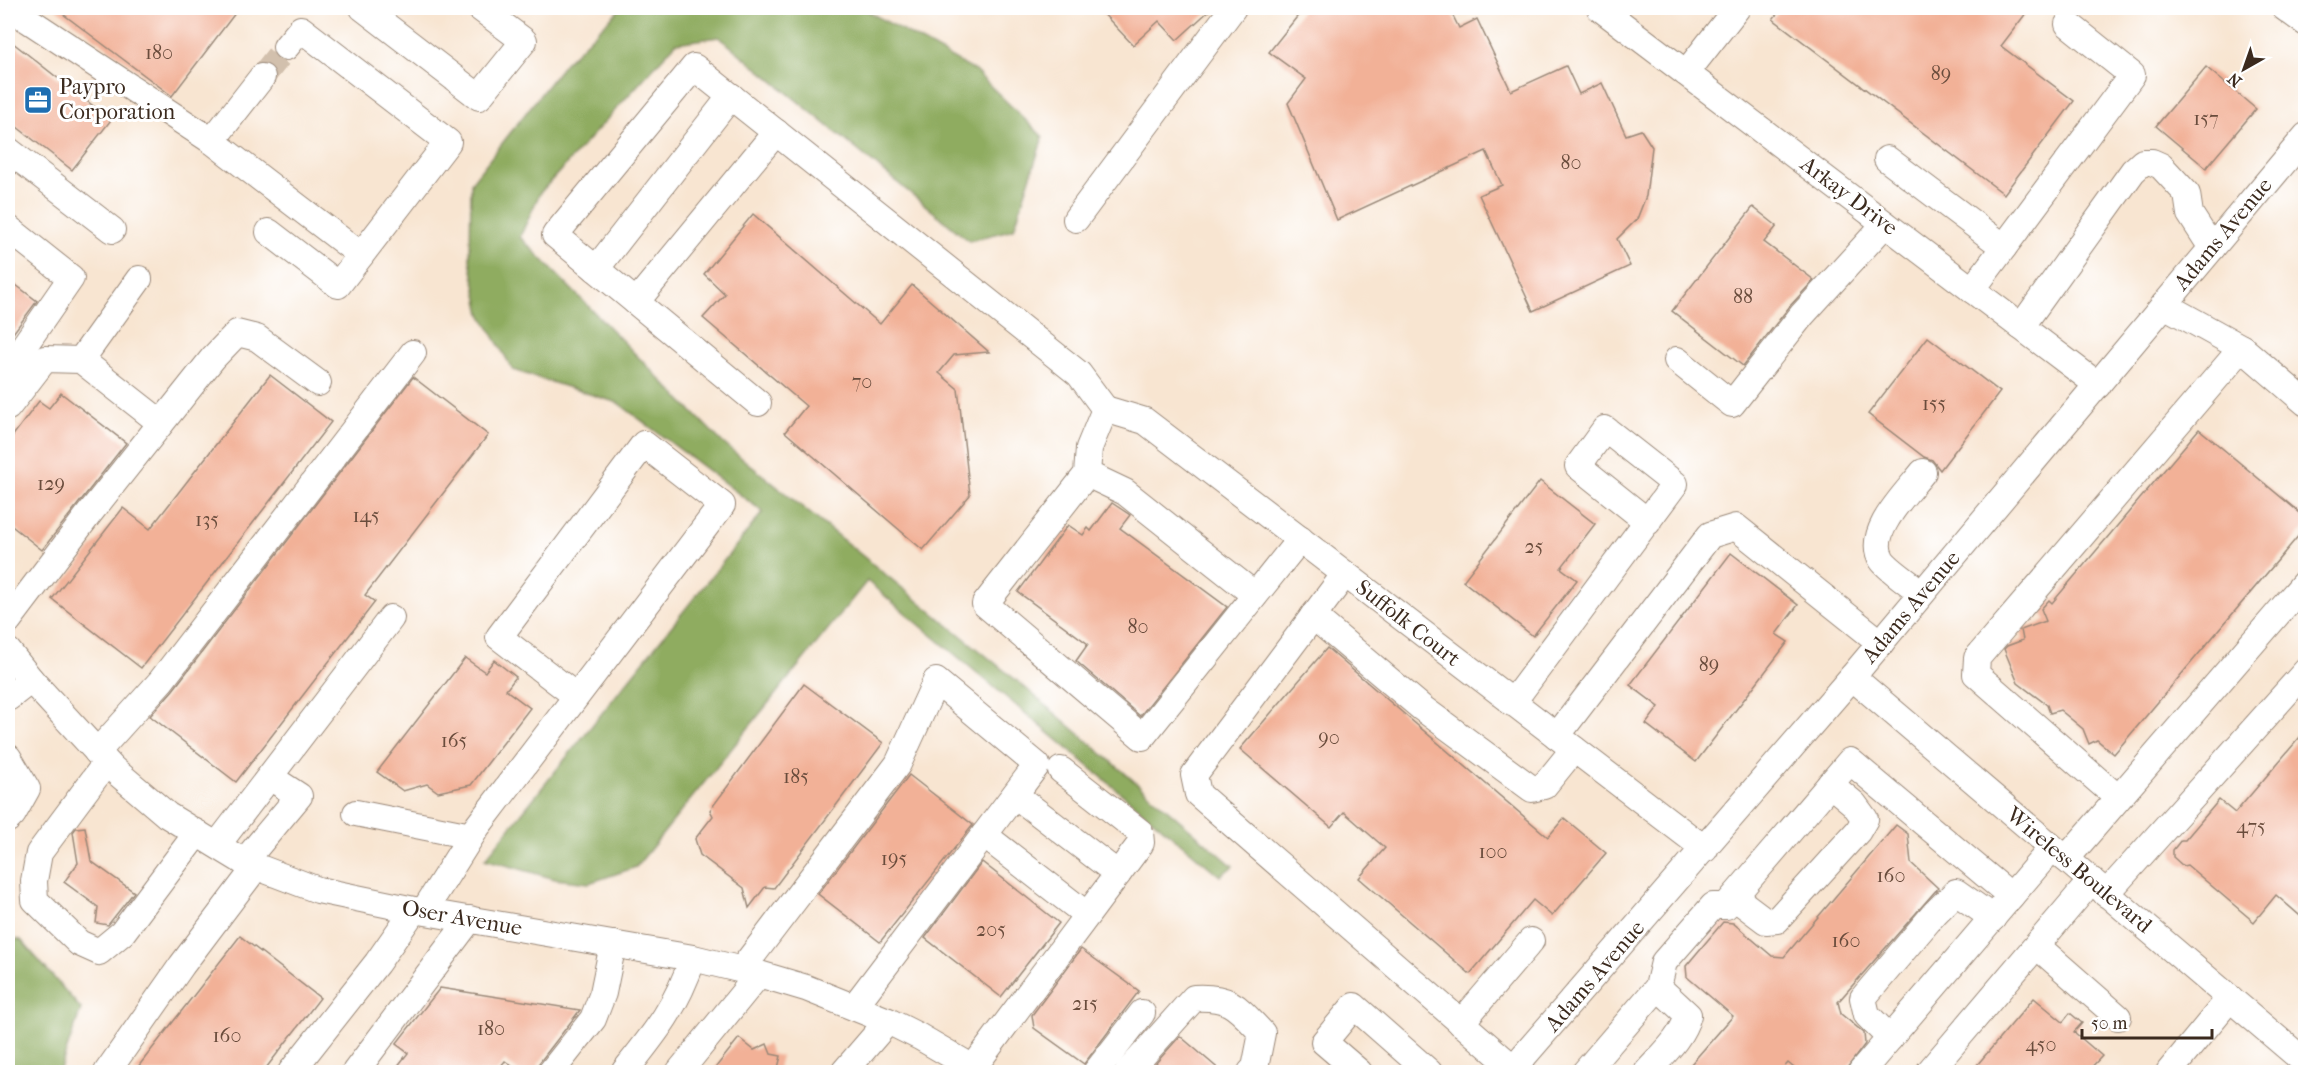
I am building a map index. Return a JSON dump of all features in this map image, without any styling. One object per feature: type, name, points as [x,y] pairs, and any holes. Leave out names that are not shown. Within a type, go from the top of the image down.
[{"type":"street","points":[[10,8],[212,141],[361,255]]},
{"type":"street","points":[[363,8],[479,97],[524,40],[480,8]]},
{"type":"street","points":[[1076,219],[1233,8]]},
{"type":"street","name":"Arkay Drive","points":[[1600,8],[2098,385]]},
{"type":"street","points":[[1686,73],[1737,8]]},
{"type":"street","points":[[2285,8],[2306,23]]},
{"type":"street","points":[[1972,290],[2132,75],[2068,24]]},
{"type":"street","points":[[269,232],[338,285],[448,142],[301,28],[286,47]]},
{"type":"street","points":[[758,403],[555,235],[694,67],[1079,374],[1105,409],[1089,448],[1087,474],[985,604],[1142,736],[1299,539]]},
{"type":"street","points":[[212,141],[262,77]]},
{"type":"street","points":[[596,269],[731,96]]},
{"type":"street","points":[[636,302],[776,132]]},
{"type":"street","name":"Adams Avenue","points":[[1514,1071],[1852,677],[2306,136]]},
{"type":"street","points":[[8,150],[112,230]]},
{"type":"street","points":[[1887,159],[2004,247]]},
{"type":"street","points":[[2021,327],[2133,171],[2143,162],[2152,162],[2161,166],[2187,194],[2190,214],[2212,248]]},
{"type":"street","points":[[1677,360],[1732,404],[1802,315],[1885,224]]},
{"type":"street","points":[[8,228],[71,278],[8,369]]},
{"type":"street","points":[[303,258],[326,228]]},
{"type":"street","points":[[81,360],[139,279]]},
{"type":"street","points":[[2164,305],[2242,348],[2306,403]]},
{"type":"street","points":[[8,621],[161,423],[213,358],[237,333],[257,338],[318,384]]},
{"type":"street","points":[[2118,798],[1976,674],[1977,658],[2242,348]]},
{"type":"street","points":[[391,618],[270,777],[207,839],[122,933],[99,952],[79,943],[35,900],[35,872],[39,853],[101,757],[413,353]]},
{"type":"street","points":[[8,407],[45,359],[81,360],[161,423]]},
{"type":"street","name":"Suffolk Court","points":[[1105,409],[1145,421],[1705,849]]},
{"type":"street","points":[[291,1072],[419,911],[471,836],[722,505],[645,444],[499,637],[576,696]]},
{"type":"street","points":[[1922,593],[1882,560],[1880,531],[1889,514],[1923,472]]},
{"type":"street","points":[[1087,474],[1125,492],[1255,595]]},
{"type":"street","points":[[1512,703],[1648,522]]},
{"type":"street","points":[[1313,616],[1422,708],[1532,789],[1544,786],[1566,742],[1710,535],[1736,527],[1881,642]]},
{"type":"street","points":[[1345,574],[1194,775],[1198,794],[1514,1071]]},
{"type":"street","points":[[1861,1072],[2011,896],[2118,798],[2306,581]]},
{"type":"street","name":"Oser Avenue","points":[[8,651],[101,757],[167,815],[250,865],[318,890],[419,911],[693,958],[751,972],[806,988],[888,1021],[920,1036],[965,1068]]},
{"type":"street","points":[[1929,1072],[2037,946],[2099,887],[2306,671]]},
{"type":"street","name":"Wireless Boulevard","points":[[1852,677],[2306,1063]]},
{"type":"street","points":[[8,698],[32,680]]},
{"type":"street","points":[[680,1072],[898,764],[936,681],[1037,765],[854,1007]]},
{"type":"street","points":[[8,757],[27,789],[8,819]]},
{"type":"street","points":[[1585,1072],[1658,987],[1664,962],[1713,906],[1726,906],[1850,761],[2011,896]]},
{"type":"street","points":[[965,1068],[1087,915],[1141,843],[1140,832],[1060,770]]},
{"type":"street","points":[[107,1072],[299,796],[270,777]]},
{"type":"street","points":[[1734,897],[1766,921],[1777,920],[1858,831],[1865,819],[1854,804],[1830,784]]},
{"type":"street","points":[[1015,795],[1118,874]]},
{"type":"street","points":[[356,813],[471,836]]},
{"type":"street","points":[[984,836],[1087,915]]},
{"type":"street","points":[[1890,1038],[1867,1015],[1863,998],[1913,939],[1956,892],[1993,918]]},
{"type":"street","points":[[355,1072],[470,919]]},
{"type":"street","points":[[1461,1023],[1531,941]]},
{"type":"street","points":[[551,1072],[593,1019],[598,1009],[613,944]]},
{"type":"street","points":[[2037,946],[2118,1017]]},
{"type":"street","points":[[624,1072],[666,1019],[684,985],[693,958]]},
{"type":"street","points":[[1647,1072],[1677,1038],[1686,1025],[1688,1016],[1658,987]]},
{"type":"street","points":[[1128,1072],[1194,998],[1216,997],[1234,1004],[1262,1034],[1255,1068],[1251,1072]]},
{"type":"street","points":[[2169,1072],[2230,999]]},
{"type":"street","points":[[1359,1072],[1324,1041],[1354,1006],[1430,1072]]},
{"type":"street","points":[[1096,1072],[1142,1013]]},
{"type":"street","points":[[844,1072],[888,1021]]},
{"type":"green space","points":[[621,8],[862,8],[975,71],[1043,137],[1014,229],[969,241],[719,37],[676,43],[540,193],[520,237],[723,443],[1021,684],[1233,866],[1220,876],[867,581],[636,867],[589,883],[555,879],[485,859],[763,512],[618,403],[513,370],[481,314],[470,260],[471,183],[565,63]]},
{"type":"green space","points":[[8,938],[21,940],[81,1009],[59,1072],[8,1072]]},
{"type":"building","points":[[55,8],[239,8],[172,96]]},
{"type":"building","points":[[1098,8],[1212,8],[1177,40],[1159,21],[1133,45]]},
{"type":"building","points":[[1304,8],[1449,8],[1459,28],[1477,19],[1511,91],[1566,66],[1579,94],[1602,83],[1626,135],[1641,130],[1652,147],[1646,196],[1637,219],[1617,239],[1630,266],[1533,311],[1479,195],[1502,185],[1486,151],[1337,220],[1288,103],[1306,79],[1269,52]]},
{"type":"building","points":[[1782,8],[2030,8],[2001,46],[2074,101],[2004,194],[1773,19]]},
{"type":"building","points":[[8,39],[111,120],[72,170],[8,120]]},
{"type":"building","points":[[2206,67],[2256,109],[2206,168],[2156,126]]},
{"type":"building","points":[[1753,207],[1777,226],[1764,242],[1814,280],[1790,306],[1743,366],[1672,311]]},
{"type":"building","points":[[753,214],[880,324],[912,285],[989,352],[954,355],[939,373],[958,389],[970,495],[923,550],[785,432],[806,406],[703,318],[725,294],[704,274]]},
{"type":"building","points":[[8,279],[37,301],[8,340]]},
{"type":"building","points":[[1928,337],[2000,392],[1940,470],[1932,460],[1924,457],[1868,414]]},
{"type":"building","points":[[270,375],[331,422],[141,668],[52,599],[123,508],[150,529]]},
{"type":"building","points":[[413,377],[488,435],[365,595],[375,602],[236,782],[150,716],[173,690]]},
{"type":"building","points":[[61,393],[126,443],[42,550],[8,523],[8,442],[39,401],[49,408]]},
{"type":"building","points":[[2199,429],[2306,518],[2306,527],[2114,754],[2097,740],[2089,744],[2083,729],[2060,710],[2050,713],[2047,705],[2018,683],[2004,649],[2023,640],[2021,630],[2046,621],[2041,609],[2049,600],[2052,603]]},
{"type":"building","points":[[1540,481],[1595,524],[1561,568],[1577,580],[1533,636],[1463,581]]},
{"type":"building","points":[[1112,503],[1130,515],[1120,528],[1227,607],[1140,716],[1076,661],[1088,644],[1018,592],[1068,525],[1083,535],[1088,528],[1091,531]]},
{"type":"building","points":[[1731,553],[1798,605],[1776,634],[1788,642],[1696,762],[1646,724],[1659,707],[1630,685]]},
{"type":"building","points":[[1327,648],[1548,837],[1564,818],[1606,853],[1552,916],[1533,900],[1470,974],[1359,878],[1385,848],[1344,812],[1331,827],[1240,749]]},
{"type":"building","points":[[465,658],[485,672],[494,660],[516,677],[506,690],[530,708],[471,785],[438,792],[427,784],[403,791],[377,772]]},
{"type":"building","points":[[804,684],[883,743],[774,888],[765,887],[749,908],[744,888],[700,855],[695,839],[713,816],[710,810]]},
{"type":"building","points":[[2306,730],[2306,921],[2276,895],[2254,922],[2187,865],[2183,866],[2173,857],[2173,850],[2181,840],[2185,840],[2219,800],[2235,813]]},
{"type":"building","points":[[909,775],[973,825],[880,942],[818,894]]},
{"type":"building","points":[[1896,825],[1908,834],[1911,863],[1938,888],[1838,1002],[1841,1014],[1864,1033],[1865,1044],[1847,1068],[1843,1072],[1799,1072],[1788,1063],[1780,1072],[1684,1072],[1733,1016],[1687,977],[1686,966],[1723,922],[1733,923],[1772,956],[1784,957]]},
{"type":"building","points":[[85,827],[91,861],[134,892],[108,925],[96,923],[98,907],[64,882],[78,863],[73,832],[76,828]]},
{"type":"building","points":[[982,862],[1059,923],[1001,997],[925,938]]},
{"type":"building","points":[[240,936],[320,998],[263,1072],[134,1072]]},
{"type":"building","points":[[1081,949],[1139,991],[1084,1064],[1034,1028],[1032,1015]]},
{"type":"building","points":[[440,988],[580,1010],[539,1063],[536,1072],[520,1072],[505,1061],[496,1072],[393,1072],[408,1053],[396,1044]]},
{"type":"building","points":[[2034,998],[2063,1022],[2070,1013],[2082,1023],[2074,1032],[2102,1056],[2087,1072],[1971,1072]]},
{"type":"building","points":[[1180,1036],[1222,1072],[1148,1072]]},
{"type":"building","points":[[739,1038],[754,1050],[767,1044],[771,1054],[781,1056],[777,1072],[712,1072]]},
{"type":"tunnel","points":[[262,77],[286,47]]},
{"type":"place","name":"Paypro Corporation","points":[[38,100]]}]
